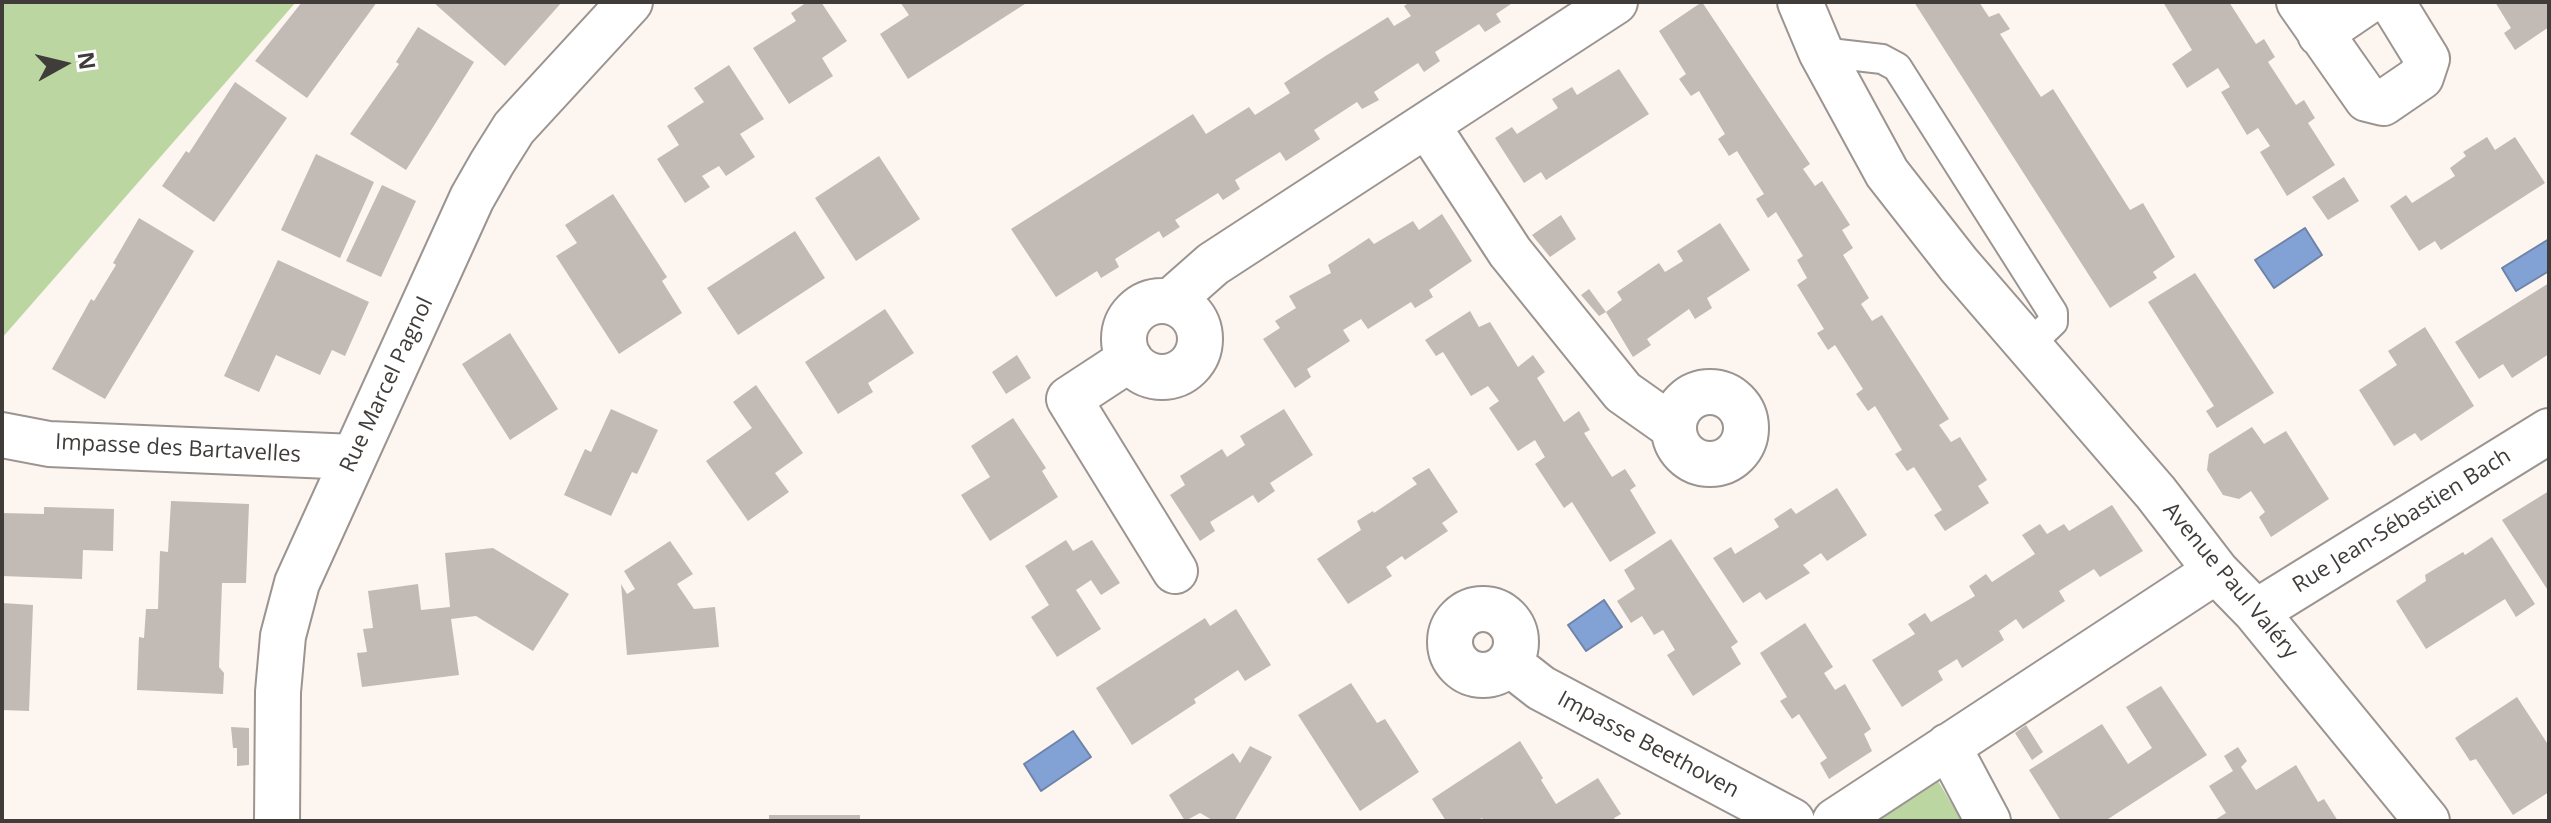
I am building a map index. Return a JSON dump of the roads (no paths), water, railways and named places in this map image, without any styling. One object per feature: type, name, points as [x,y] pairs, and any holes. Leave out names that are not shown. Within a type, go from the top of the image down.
[{"type":"street","name":"Rue Marcel Pagnol","points":[[277,821],[278,692],[283,636],[297,583],[472,198],[492,163],[514,128],[630,2]]},
{"type":"street","points":[[1171,301],[1213,264],[1615,2]]},
{"type":"street","name":"Avenue Paul Valéry","points":[[1800,2],[1821,52],[1887,173],[2028,346],[2156,493],[2216,571],[2256,612],[2427,821]]},
{"type":"street","points":[[2367,2],[2310,18],[2367,99],[2383,103],[2421,77],[2427,59],[2392,2]]},
{"type":"street","points":[[1427,125],[1510,252],[1623,392],[1674,428]]},
{"type":"street","points":[[1158,300],[1171,301],[1192,314],[1201,338],[1193,362],[1185,370],[1161,377],[1139,369],[1130,359],[1124,334],[1135,312],[1158,300]]},
{"type":"street","points":[[1130,359],[1069,399],[1175,571]]},
{"type":"street","name":"Rue Jean-Sébastien Bach","points":[[2256,612],[2549,431]]},
{"type":"street","name":"Impasse des Bartavelles","points":[[2,435],[49,444],[354,457]]},
{"type":"street","points":[[1835,821],[2216,571]]},
{"type":"street","name":"Impasse Beethoven","points":[[1509,663],[1541,688],[1792,821]]},
{"type":"street","points":[[1948,746],[1988,821]]},
{"type":"lane","points":[[1821,52],[1882,59],[1897,67],[2053,313],[2053,322],[2028,346]]},
{"type":"water","points":[[2305,228],[2322,255],[2274,288],[2255,260]]},
{"type":"water","points":[[2549,239],[2549,271],[2516,291],[2502,268]]},
{"type":"water","points":[[1604,600],[1622,627],[1586,651],[1568,625]]},
{"type":"water","points":[[1073,731],[1091,757],[1041,791],[1024,764]]}]
